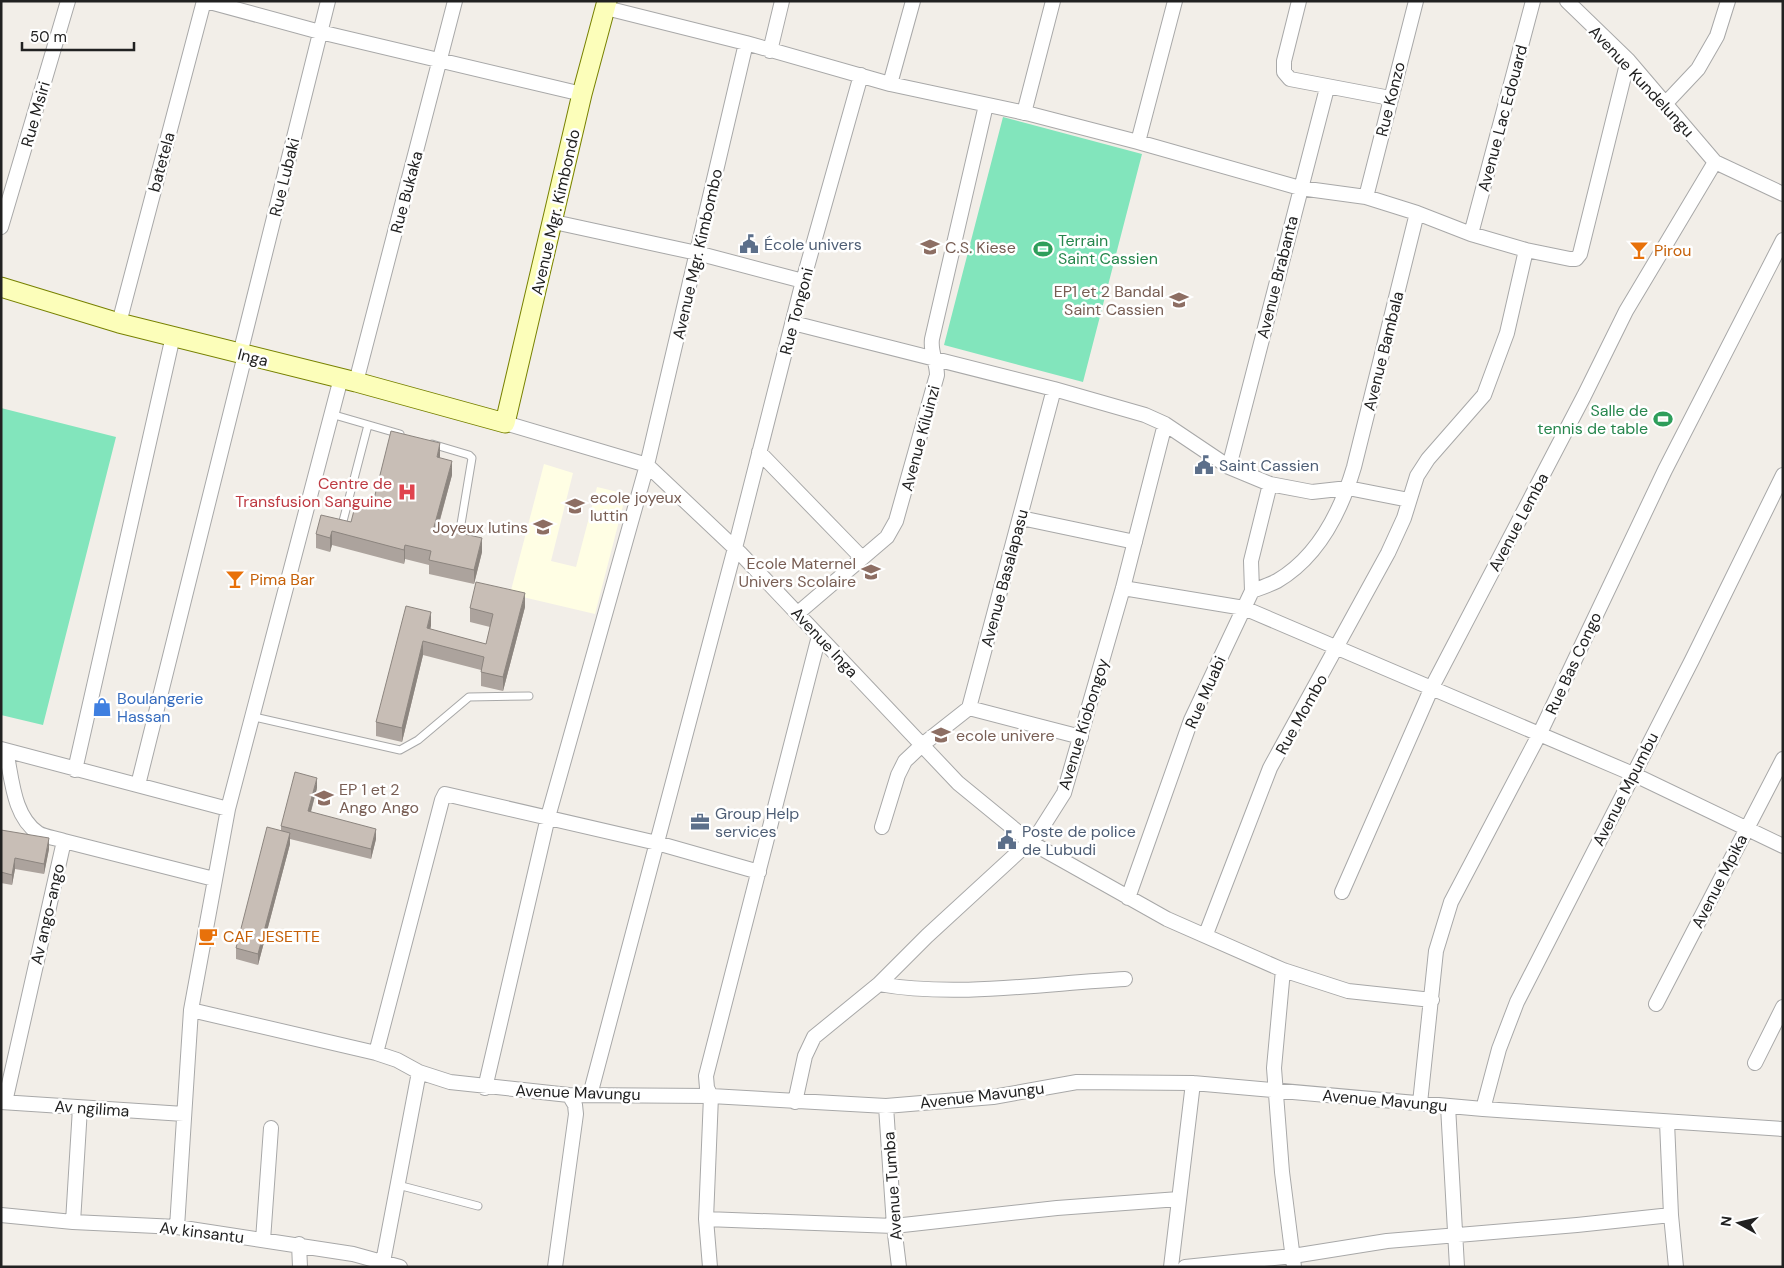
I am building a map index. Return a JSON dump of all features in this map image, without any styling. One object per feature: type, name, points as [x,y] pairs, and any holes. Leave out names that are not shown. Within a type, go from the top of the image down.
[{"type":"street","name":"Rue Msiri","points":[[1,227],[68,1]]},
{"type":"street","points":[[205,1],[320,32],[582,94]]},
{"type":"street","name":"batetela","points":[[118,323],[205,1]]},
{"type":"street","name":"Rue Lubaki","points":[[138,785],[328,1]]},
{"type":"street","name":"Rue Bukaka","points":[[177,1227],[191,1010],[228,808],[254,717],[331,414],[349,380],[455,1]]},
{"type":"street","points":[[770,51],[782,1]]},
{"type":"street","points":[[890,84],[913,1]]},
{"type":"street","points":[[1024,113],[1053,1]]},
{"type":"street","points":[[1138,142],[1175,1]]},
{"type":"street","points":[[1299,1],[1284,61],[1284,72],[1290,79],[1327,88],[1390,98]]},
{"type":"street","name":"Rue Konzo","points":[[1366,197],[1416,1]]},
{"type":"street","name":"Avenue Lac Edouard","points":[[1471,234],[1533,1]]},
{"type":"street","name":"Avenue Kundelungu","points":[[1567,1],[1628,60],[1715,162]]},
{"type":"street","points":[[1665,104],[1698,70],[1717,36],[1728,1]]},
{"type":"street","points":[[606,5],[890,84],[1024,113],[1138,142],[1300,188],[1366,197],[1417,213],[1471,234],[1526,250],[1570,259],[1576,259],[1580,254],[1628,60]]},
{"type":"street","name":"Avenue Mgr. Kimbondo","points":[[505,423],[554,222],[582,94],[606,5]]},
{"type":"street","name":"Avenue Mgr. Kimbombo","points":[[485,1088],[548,817],[647,465],[746,43]]},
{"type":"street","name":"Rue Tongoni","points":[[590,1095],[794,324],[803,281],[862,75]]},
{"type":"street","name":"Avenue Brabanta","points":[[1229,467],[1327,88]]},
{"type":"street","name":"Avenue Kiluinzi","points":[[798,613],[886,538],[896,521],[903,502],[937,375],[937,366],[931,348],[932,339],[986,105]]},
{"type":"street","points":[[1715,162],[1783,194]]},
{"type":"street","name":"Avenue Lemba","points":[[1342,892],[1432,687],[1584,396],[1626,311],[1715,162]]},
{"type":"street","name":"Avenue Bambala","points":[[1252,591],[1277,581],[1305,560],[1333,522],[1348,488],[1417,213]]},
{"type":"street","points":[[554,222],[697,253],[803,281]]},
{"type":"street","name":"Rue Bas Congo","points":[[1420,1103],[1436,951],[1452,902],[1540,733],[1666,470],[1783,240]]},
{"type":"street","name":"Rue Mombo","points":[[1206,934],[1270,768],[1339,646],[1388,554],[1404,518],[1417,476],[1428,459],[1484,395],[1507,333],[1526,250]]},
{"type":"street","name":"Inga","points":[[1,287],[118,323],[349,380],[505,423]]},
{"type":"street","points":[[794,324],[1054,389],[1145,415],[1165,424],[1229,467],[1270,484],[1312,492],[1348,488],[1409,500]]},
{"type":"street","points":[[75,770],[172,336]]},
{"type":"street","name":"Avenue Basalapasu","points":[[969,708],[1054,389]]},
{"type":"street","name":"Avenue Inga","points":[[505,423],[647,465],[735,548],[958,783],[1030,842],[1167,919],[1206,934],[1284,970],[1348,991],[1432,1000]]},
{"type":"street","name":"Avenue Kiobongoy","points":[[795,1102],[805,1056],[814,1037],[879,984],[927,936],[1030,842],[1038,834],[1064,793],[1123,588],[1165,424]]},
{"type":"street","points":[[759,452],[862,558]]},
{"type":"street","name":"Avenue Mpumbu","points":[[1483,1109],[1499,1050],[1517,1002],[1692,660],[1783,476]]},
{"type":"street","name":"Rue Muabi","points":[[1128,898],[1191,720],[1252,591],[1251,561],[1270,484]]},
{"type":"street","points":[[1020,518],[1135,542]]},
{"type":"street","points":[[1123,588],[1244,608],[1339,646],[1633,774],[1783,846]]},
{"type":"street","points":[[710,1267],[706,1219],[711,1096],[707,1088],[708,1061],[759,872],[819,636]]},
{"type":"street","points":[[882,827],[901,768],[922,745],[969,708],[1081,736]]},
{"type":"street","points":[[3,750],[228,808]]},
{"type":"street","name":"Av ango-ango","points":[[3,750],[18,806],[26,822],[39,834],[64,841],[3,1102]]},
{"type":"street","name":"Avenue Mpika","points":[[1656,1004],[1783,759]]},
{"type":"street","points":[[376,1053],[445,794],[657,843],[759,872]]},
{"type":"street","points":[[64,841],[214,879]]},
{"type":"street","points":[[1284,970],[1274,1068],[1282,1172],[1293,1261]]},
{"type":"street","points":[[879,984],[921,989],[997,988],[1125,979]]},
{"type":"street","points":[[1755,1063],[1783,1007]]},
{"type":"street","name":"Avenue Mavungu","points":[[191,1010],[376,1053],[397,1060],[419,1072],[450,1082],[485,1088],[569,1095],[711,1096],[886,1106],[993,1097],[1077,1082],[1193,1083],[1483,1109],[1783,1129]]},
{"type":"street","points":[[383,1262],[419,1072]]},
{"type":"street","points":[[1172,1267],[1193,1083]]},
{"type":"street","points":[[555,1267],[576,1114],[575,1105],[569,1095]]},
{"type":"street","name":"Av ngilima","points":[[3,1102],[184,1114]]},
{"type":"street","name":"Avenue Tumba","points":[[886,1106],[894,1226],[899,1267]]},
{"type":"street","points":[[1448,1106],[1457,1267]]},
{"type":"street","points":[[73,1222],[80,1108]]},
{"type":"street","points":[[1668,1122],[1671,1215],[1676,1267]]},
{"type":"street","points":[[263,1240],[271,1128]]},
{"type":"street","points":[[706,1219],[894,1226],[1057,1208],[1179,1199]]},
{"type":"street","name":"Av kinsantu","points":[[1,1215],[73,1222],[177,1227],[299,1244],[400,1267]]},
{"type":"street","points":[[1185,1267],[1293,1261],[1387,1240],[1456,1236],[1671,1215]]},
{"type":"street","points":[[299,1244],[300,1267]]},
{"type":"lane","points":[[331,414],[405,436]]},
{"type":"lane","points":[[342,525],[368,424]]},
{"type":"lane","points":[[423,441],[468,455],[472,458],[461,524]]},
{"type":"lane","points":[[254,717],[400,750],[418,740],[469,697],[529,696]]},
{"type":"lane","points":[[398,1185],[478,1206]]},
{"type":"shaded area","name":"Joyeux lutins","points":[[544,464],[573,473],[551,561],[576,567],[597,487],[626,494],[595,614],[510,594]]},
{"type":"green space","name":"Terrain Saint Cassien","points":[[1003,117],[1142,154],[1083,382],[944,345]]},
{"type":"green space","points":[[1,408],[116,437],[43,725],[1,715]]},
{"type":"building","points":[[391,431],[440,443],[437,457],[452,461],[434,527],[482,538],[474,570],[429,560],[431,551],[405,545],[404,550],[332,531],[330,538],[316,534],[321,515],[351,522],[357,499],[373,503]]},
{"type":"building","points":[[476,582],[525,593],[503,677],[481,672],[484,657],[423,641],[402,728],[376,722],[406,606],[431,612],[427,628],[486,644],[493,614],[470,608]]},
{"type":"building","points":[[295,772],[317,778],[308,811],[376,829],[371,849],[281,826]]},
{"type":"building","points":[[267,827],[290,833],[258,954],[236,948]]},
{"type":"building","points":[[1,830],[49,838],[44,864],[15,858],[12,875],[1,872]]},
{"type":"place","name":"École univers","points":[[749,244]]},
{"type":"place","name":"C.S. Kiese","points":[[930,247]]},
{"type":"place","name":"Terrain Saint Cassien","points":[[1043,249]]},
{"type":"place","name":"Pirou","points":[[1639,250]]},
{"type":"place","name":"EP1 et 2 Bandal Saint Cassien","points":[[1179,300]]},
{"type":"place","name":"Salle de tennis de table","points":[[1663,419]]},
{"type":"place","name":"Saint Cassien","points":[[1204,465]]},
{"type":"place","name":"Centre de Transfusion Sanguine","points":[[407,492]]},
{"type":"place","name":"ecole joyeux luttin","points":[[575,506]]},
{"type":"place","name":"Joyeux lutins","points":[[543,527]]},
{"type":"place","name":"Ecole Maternel Univers Scolaire","points":[[871,572]]},
{"type":"place","name":"Pima Bar","points":[[235,579]]},
{"type":"place","name":"Boulangerie Hassan","points":[[102,707]]},
{"type":"place","name":"ecole univere","points":[[941,735]]},
{"type":"place","name":"EP 1 et 2 Ango Ango","points":[[324,798]]},
{"type":"place","name":"Group Help services","points":[[700,822]]},
{"type":"place","name":"Poste de police de Lubudi","points":[[1007,840]]},
{"type":"place","name":"CAF JESETTE","points":[[208,936]]}]
